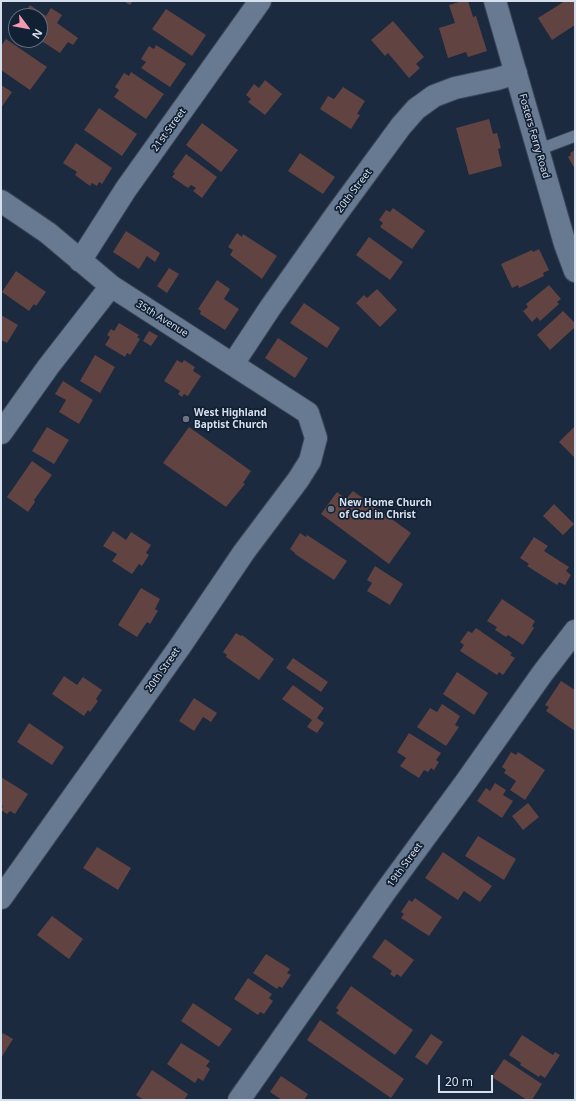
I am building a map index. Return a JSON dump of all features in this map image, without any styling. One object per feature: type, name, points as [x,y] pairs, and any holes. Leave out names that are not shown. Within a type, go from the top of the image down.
[{"type":"street","name":"21st Street","points":[[80,261],[126,189],[260,1]]},
{"type":"street","name":"Fosters Ferry Road","points":[[495,1],[565,244],[575,271]]},
{"type":"street","name":"20th Street","points":[[234,364],[270,308],[335,216],[401,126],[416,109],[434,96],[455,88],[497,79],[516,73]]},
{"type":"street","name":"35th Avenue","points":[[1,201],[48,233],[111,286],[308,413],[316,438]]},
{"type":"street","points":[[1,433],[48,367],[111,286]]},
{"type":"street","name":"20th Street","points":[[1,898],[181,645],[244,552],[298,480],[310,460],[316,438]]},
{"type":"street","name":"19th Street","points":[[239,1100],[385,892],[465,783],[542,674],[575,631]]},
{"type":"lane","points":[[538,150],[575,136]]},
{"type":"building","points":[[123,1],[133,1],[130,5]]},
{"type":"building","points":[[462,1],[468,1],[473,17],[476,16],[487,51],[468,57],[466,52],[448,58],[439,28],[455,23],[449,5]]},
{"type":"building","points":[[565,1],[575,1],[575,25],[552,40],[538,18]]},
{"type":"building","points":[[51,8],[62,15],[57,23],[78,38],[73,45],[68,42],[60,53],[48,45],[48,13]]},
{"type":"building","points":[[166,9],[206,35],[192,56],[152,29]]},
{"type":"building","points":[[393,21],[424,57],[416,64],[420,68],[409,78],[388,53],[385,56],[371,40]]},
{"type":"building","points":[[6,39],[8,40],[8,48],[19,48],[47,67],[30,90],[1,70],[1,46]]},
{"type":"building","points":[[156,45],[186,64],[170,87],[141,68],[146,62],[141,59],[149,46],[154,49]]},
{"type":"building","points":[[131,72],[164,94],[146,119],[114,97],[119,90],[115,87],[124,73],[129,76]]},
{"type":"building","points":[[265,80],[282,94],[265,115],[248,102],[251,99],[246,95],[254,84],[259,88]]},
{"type":"building","points":[[1,85],[12,92],[1,108]]},
{"type":"building","points":[[343,87],[365,101],[357,114],[360,115],[351,129],[320,109],[328,96],[334,99]]},
{"type":"building","points":[[99,108],[137,134],[122,156],[84,130]]},
{"type":"building","points":[[489,119],[493,134],[497,133],[501,148],[498,149],[502,166],[469,175],[456,128]]},
{"type":"building","points":[[202,123],[238,150],[221,172],[186,145]]},
{"type":"building","points":[[76,143],[112,168],[102,184],[99,182],[97,186],[92,183],[90,186],[75,175],[77,172],[63,163]]},
{"type":"building","points":[[575,150],[575,169],[568,157],[571,155],[570,153]]},
{"type":"building","points":[[300,153],[335,177],[323,194],[288,171]]},
{"type":"building","points":[[186,154],[217,177],[202,198],[193,191],[196,188],[191,185],[188,188],[172,177],[175,173],[173,172]]},
{"type":"building","points":[[393,208],[425,231],[412,249],[380,227],[383,223],[379,220],[386,210],[390,212]]},
{"type":"building","points":[[126,231],[160,253],[155,262],[147,256],[139,269],[113,252]]},
{"type":"building","points":[[237,233],[242,237],[243,234],[277,256],[262,279],[230,255],[233,250],[228,247]]},
{"type":"building","points":[[369,237],[403,262],[390,280],[356,255]]},
{"type":"building","points":[[539,249],[549,270],[543,273],[544,276],[519,288],[518,285],[512,288],[501,264],[532,250],[533,252]]},
{"type":"building","points":[[169,268],[179,274],[167,293],[157,286]]},
{"type":"building","points":[[16,271],[46,292],[36,306],[34,304],[29,311],[2,292]]},
{"type":"building","points":[[217,280],[230,289],[224,299],[239,309],[225,330],[200,314],[201,311],[198,309]]},
{"type":"building","points":[[549,285],[561,299],[557,302],[559,304],[540,321],[537,317],[532,322],[523,311],[528,307],[526,304]]},
{"type":"building","points":[[377,289],[397,310],[380,327],[356,303],[364,295],[367,298]]},
{"type":"building","points":[[304,303],[340,328],[327,348],[290,323]]},
{"type":"building","points":[[563,311],[575,323],[575,327],[550,350],[537,335]]},
{"type":"building","points":[[1,315],[18,325],[7,343],[1,340]]},
{"type":"building","points":[[119,323],[139,335],[137,337],[140,339],[130,355],[127,353],[125,357],[105,345],[110,337],[107,335],[111,329],[114,331]]},
{"type":"building","points":[[149,331],[158,336],[151,346],[143,341]]},
{"type":"building","points":[[278,338],[308,358],[295,378],[265,358]]},
{"type":"building","points":[[95,355],[115,367],[100,393],[80,381]]},
{"type":"building","points":[[177,360],[182,363],[184,360],[195,367],[193,371],[201,376],[188,396],[184,394],[182,397],[178,394],[180,391],[164,381]]},
{"type":"building","points":[[63,381],[93,400],[79,424],[59,412],[66,400],[55,394]]},
{"type":"building","points":[[575,426],[575,458],[559,442]]},
{"type":"building","points":[[47,427],[69,440],[54,464],[32,451]]},
{"type":"building","points":[[189,427],[251,471],[243,483],[245,484],[226,507],[163,463]]},
{"type":"building","points":[[32,461],[52,475],[34,500],[35,502],[28,512],[7,497]]},
{"type":"building","points":[[353,491],[411,533],[389,564],[321,514],[337,492],[346,499]]},
{"type":"building","points":[[554,504],[574,524],[563,535],[543,516]]},
{"type":"building","points":[[113,531],[126,540],[131,532],[151,545],[146,553],[149,555],[142,566],[139,564],[132,574],[112,561],[117,554],[103,546]]},
{"type":"building","points":[[300,533],[306,537],[307,535],[347,561],[334,580],[295,554],[290,549]]},
{"type":"building","points":[[534,537],[548,546],[544,551],[569,567],[566,571],[571,575],[565,585],[559,582],[557,585],[527,566],[529,564],[520,558]]},
{"type":"building","points":[[375,566],[403,584],[390,605],[367,591],[372,583],[367,580]]},
{"type":"building","points":[[141,588],[160,599],[155,609],[158,611],[150,624],[147,622],[137,637],[118,625]]},
{"type":"building","points":[[502,599],[535,621],[532,626],[534,628],[523,645],[508,635],[506,637],[495,630],[497,627],[487,621]]},
{"type":"building","points":[[476,628],[512,653],[510,655],[515,658],[503,675],[499,672],[497,675],[460,651],[464,645],[460,642],[468,631],[472,633]]},
{"type":"building","points":[[236,633],[241,636],[242,635],[274,659],[259,680],[226,657],[227,655],[223,652]]},
{"type":"building","points":[[293,658],[328,682],[321,692],[286,668]]},
{"type":"building","points":[[457,672],[488,693],[474,715],[443,694]]},
{"type":"building","points":[[64,676],[77,685],[83,677],[102,690],[96,699],[98,701],[90,712],[88,710],[84,716],[52,694]]},
{"type":"building","points":[[561,681],[575,690],[575,731],[546,711],[549,707],[545,705]]},
{"type":"building","points":[[293,685],[324,708],[317,718],[324,723],[317,733],[307,727],[312,720],[282,699]]},
{"type":"building","points":[[194,698],[217,713],[211,722],[203,717],[194,731],[179,721]]},
{"type":"building","points":[[442,704],[460,716],[455,725],[459,727],[446,746],[417,727],[430,708],[437,712]]},
{"type":"building","points":[[29,723],[64,747],[52,765],[17,742]]},
{"type":"building","points":[[409,733],[441,753],[436,760],[439,762],[434,770],[431,768],[428,772],[424,770],[419,778],[400,766],[406,758],[397,752]]},
{"type":"building","points":[[511,752],[516,755],[518,752],[545,770],[525,800],[510,790],[516,781],[504,773],[506,770],[502,767]]},
{"type":"building","points":[[1,777],[28,794],[15,814],[10,811],[7,814],[1,810],[3,806],[1,805]]},
{"type":"building","points":[[495,783],[506,790],[503,795],[513,801],[502,818],[477,801],[486,788],[490,791]]},
{"type":"building","points":[[528,803],[539,817],[523,830],[512,816]]},
{"type":"building","points":[[478,836],[516,859],[504,880],[465,856]]},
{"type":"building","points":[[97,847],[131,868],[118,890],[83,868]]},
{"type":"building","points":[[443,852],[492,886],[480,902],[464,891],[458,900],[425,878]]},
{"type":"building","points":[[415,898],[442,917],[429,936],[401,918],[404,914],[401,912],[409,900],[412,902]]},
{"type":"building","points":[[52,916],[83,939],[69,959],[37,935]]},
{"type":"building","points":[[385,939],[414,960],[401,977],[397,974],[394,977],[390,974],[392,971],[372,957]]},
{"type":"building","points":[[266,954],[290,969],[287,973],[291,975],[282,988],[279,986],[277,989],[253,973]]},
{"type":"building","points":[[248,978],[272,994],[269,998],[273,1001],[264,1014],[260,1012],[258,1015],[234,999]]},
{"type":"building","points":[[351,986],[413,1030],[395,1055],[336,1013],[339,1010],[336,1008]]},
{"type":"building","points":[[193,1003],[232,1029],[219,1047],[181,1021]]},
{"type":"building","points":[[320,1020],[404,1079],[391,1098],[307,1040]]},
{"type":"building","points":[[3,1033],[13,1039],[1,1058],[1,1036]]},
{"type":"building","points":[[431,1034],[443,1042],[427,1065],[415,1057]]},
{"type":"building","points":[[522,1035],[553,1055],[555,1052],[560,1055],[545,1078],[540,1075],[539,1077],[520,1065],[521,1063],[509,1055]]},
{"type":"building","points":[[181,1043],[210,1061],[206,1066],[210,1069],[203,1081],[198,1078],[195,1083],[167,1064]]},
{"type":"building","points":[[504,1059],[542,1084],[532,1100],[527,1100],[492,1077]]},
{"type":"building","points":[[152,1070],[188,1094],[184,1100],[144,1100],[136,1095]]},
{"type":"building","points":[[281,1076],[308,1094],[304,1100],[282,1100],[270,1092]]},
{"type":"place","name":"West Highland Baptist Church","points":[[186,419]]},
{"type":"place","name":"New Home Church of God in Christ","points":[[331,509]]}]
